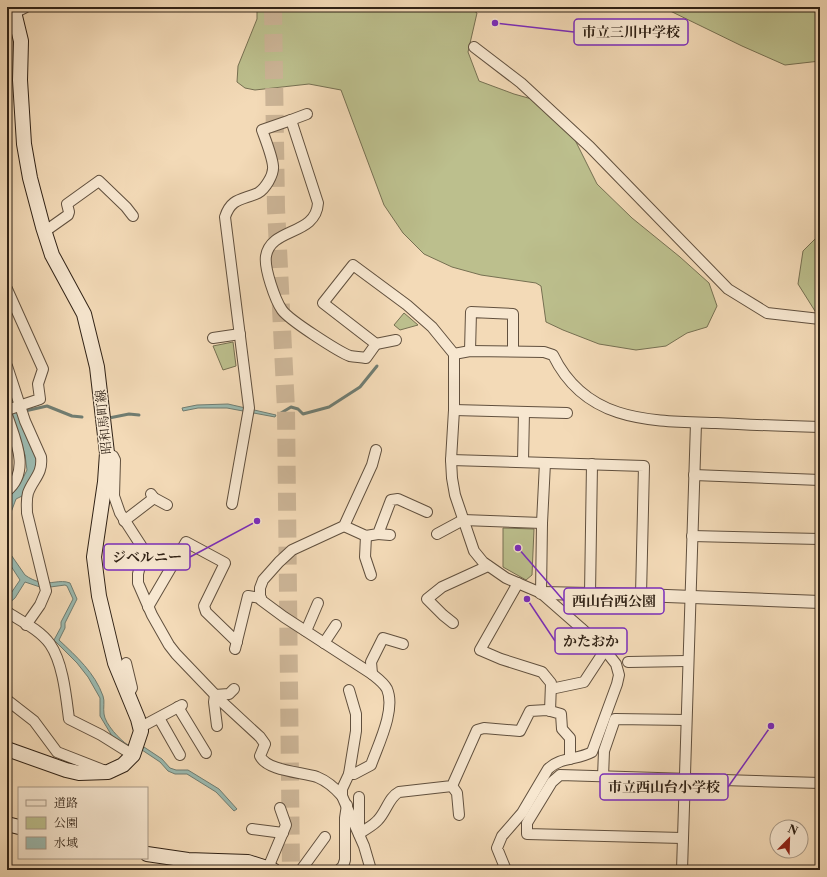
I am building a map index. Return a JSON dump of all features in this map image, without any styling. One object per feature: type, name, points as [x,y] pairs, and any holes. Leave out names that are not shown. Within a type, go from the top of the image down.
[{"type":"main road","name":"昭和馬町線","points":[[16,9],[21,41],[20,80],[24,144],[30,178],[44,232],[52,255],[84,314],[97,367],[107,453],[105,482],[94,556],[99,596],[115,663],[141,727]]},
{"type":"main road","points":[[7,749],[66,770],[79,772],[108,772],[123,765],[133,755],[140,737],[141,727]]},
{"type":"main road","points":[[7,824],[18,827]]},
{"type":"main road","points":[[148,854],[188,860],[248,862],[270,869]]},
{"type":"street","points":[[474,47],[521,82],[590,147],[728,290],[766,313],[820,319]]},
{"type":"street","points":[[232,504],[249,408],[225,217],[231,205],[242,198],[260,192],[270,178],[273,167],[262,130],[307,114]]},
{"type":"street","points":[[291,120],[318,207],[313,218],[309,222],[301,228],[272,242],[269,246],[266,262],[268,276],[282,310],[291,318],[332,346],[350,356],[366,358],[376,344],[396,340]]},
{"type":"street","points":[[44,232],[68,215],[69,212],[67,204],[99,181],[126,207],[133,216]]},
{"type":"street","points":[[376,344],[323,302],[353,265],[407,305],[432,327],[454,354],[454,410],[451,460],[452,478],[455,495],[474,551],[482,562],[506,578],[541,593],[605,650],[616,664],[619,675],[592,752],[585,756],[554,764],[548,769],[522,813],[502,836],[497,848],[506,870]]},
{"type":"street","points":[[7,289],[43,369],[38,384],[40,399],[20,407],[7,410]]},
{"type":"street","points":[[470,351],[472,312],[513,314],[513,351]]},
{"type":"street","points":[[213,338],[240,334]]},
{"type":"street","points":[[454,354],[470,351],[544,352],[552,355],[558,366],[582,393],[600,405],[620,414],[646,419],[696,423],[820,427]]},
{"type":"street","points":[[7,366],[25,421],[41,457],[42,468],[28,494],[26,502],[27,513],[46,591],[40,605],[26,625]]},
{"type":"street","points":[[454,410],[567,413]]},
{"type":"street","points":[[523,461],[524,412]]},
{"type":"street","points":[[7,416],[11,439],[20,455],[20,466],[15,481],[7,491]]},
{"type":"street","points":[[682,870],[687,661],[696,423]]},
{"type":"street","points":[[349,774],[354,774],[371,765],[386,724],[390,706],[388,694],[383,683],[372,674],[284,617],[262,600],[260,588],[264,580],[279,562],[292,550],[344,526],[372,465],[376,450]]},
{"type":"street","points":[[107,453],[113,456],[115,460],[114,496],[120,513],[137,538],[143,551],[143,559],[138,574],[138,583],[148,607],[169,645],[215,695],[264,742],[265,744],[260,756],[264,761],[272,766],[317,777],[327,782],[344,801],[364,846],[371,870]]},
{"type":"street","points":[[451,460],[523,461],[644,466],[641,595]]},
{"type":"street","points":[[541,593],[545,463]]},
{"type":"street","points":[[590,594],[592,464]]},
{"type":"street","points":[[694,475],[820,480]]},
{"type":"street","points":[[124,521],[152,496],[167,505]]},
{"type":"street","points":[[378,534],[391,500],[398,499],[427,512]]},
{"type":"street","points":[[437,534],[463,520],[542,523]]},
{"type":"street","points":[[344,526],[366,536],[378,534],[390,535]]},
{"type":"street","points":[[366,536],[365,557],[371,575]]},
{"type":"street","points":[[692,536],[820,538]]},
{"type":"street","points":[[148,607],[186,542],[225,563],[204,606],[206,612],[236,645],[248,596],[261,598]]},
{"type":"street","points":[[453,623],[426,599],[442,588],[488,566]]},
{"type":"street","points":[[518,583],[480,650],[501,659],[542,672],[551,683],[550,710]]},
{"type":"street","points":[[541,593],[641,595],[820,602]]},
{"type":"street","points":[[306,632],[318,603]]},
{"type":"street","points":[[7,612],[49,643],[56,656],[65,686],[69,719],[101,735],[133,755]]},
{"type":"street","points":[[324,643],[336,625]]},
{"type":"street","points":[[372,674],[372,662],[383,638],[403,644]]},
{"type":"street","points":[[550,689],[584,682],[605,650]]},
{"type":"street","points":[[628,662],[687,661]]},
{"type":"street","points":[[126,662],[132,688],[128,695]]},
{"type":"street","points":[[215,695],[229,694],[234,689]]},
{"type":"street","points":[[339,870],[343,866],[345,860],[344,801],[342,789],[349,774],[356,731],[356,714],[349,690]]},
{"type":"street","points":[[215,695],[214,702],[217,726]]},
{"type":"street","points":[[7,700],[34,721],[57,752],[108,772]]},
{"type":"street","points":[[141,727],[180,706],[206,753]]},
{"type":"street","points":[[452,786],[477,730],[484,728],[520,731],[530,711],[550,710],[560,714],[562,729],[570,738],[570,759]]},
{"type":"street","points":[[159,718],[180,755]]},
{"type":"street","points":[[604,777],[604,751],[615,719],[686,720]]},
{"type":"street","points":[[682,838],[527,834],[527,823],[552,782],[560,776],[820,783]]},
{"type":"street","points":[[452,786],[456,793],[459,815]]},
{"type":"street","points":[[359,834],[377,821],[386,810],[395,794],[399,792],[452,786]]},
{"type":"street","points":[[359,797],[359,834]]},
{"type":"street","points":[[270,869],[286,825],[280,808]]},
{"type":"street","points":[[252,829],[283,833]]},
{"type":"street","points":[[301,870],[325,837]]},
{"type":"green space","points":[[257,7],[468,7],[477,13],[468,52],[479,81],[514,94],[553,105],[575,140],[597,184],[632,218],[709,283],[717,306],[707,327],[687,333],[666,346],[636,350],[599,344],[546,322],[541,286],[536,283],[481,275],[452,267],[424,254],[403,233],[384,205],[341,90],[309,84],[255,90],[245,88],[237,82],[238,66],[257,19]]},
{"type":"green space","points":[[662,7],[820,7],[820,61],[785,65]]},
{"type":"green space","points":[[820,234],[820,319],[798,284],[803,251]]},
{"type":"green space","points":[[404,313],[418,325],[400,330],[394,325]]},
{"type":"green space","points":[[233,342],[236,366],[223,370],[213,346]]},
{"type":"green space","points":[[503,528],[534,529],[532,575],[526,580],[503,567]]},
{"type":"water","points":[[7,373],[39,463],[24,495],[16,499],[10,515],[9,529],[7,533],[7,500],[20,484],[27,470],[25,455],[7,399]]},
{"type":"water","points":[[228,404],[276,415],[275,417],[227,408],[198,408],[183,411],[182,408],[197,405]]},
{"type":"water","points":[[7,549],[25,575],[30,578],[44,583],[70,583],[77,599],[65,623],[65,628],[59,640],[90,672],[100,688],[104,698],[105,718],[113,731],[128,745],[127,748],[121,745],[112,736],[100,716],[100,698],[88,677],[77,663],[54,640],[61,627],[61,622],[73,599],[67,586],[43,588],[25,582],[15,598],[7,605],[7,599],[20,580],[7,560]]},
{"type":"water","points":[[144,747],[162,759],[170,768],[176,770],[188,770],[219,789],[237,809],[234,811],[216,792],[187,774],[175,774],[168,771],[160,762],[142,750]]},
{"type":"waterway","points":[[281,413],[291,407],[298,409],[303,414],[329,407],[360,387],[377,366]]},
{"type":"waterway","points":[[25,411],[47,406],[72,416],[82,417]]},
{"type":"waterway","points":[[109,418],[129,414],[139,415]]},
{"type":"tunnel","points":[[273,7],[276,208],[286,409],[291,870]]},
{"type":"place","name":"市立三川中学校","points":[[495,23]]},
{"type":"place","name":"ジベルニー","points":[[257,521]]},
{"type":"place","name":"西山台西公園","points":[[518,548]]},
{"type":"place","name":"かたおか","points":[[527,599]]},
{"type":"place","name":"市立西山台小学校","points":[[771,726]]}]
